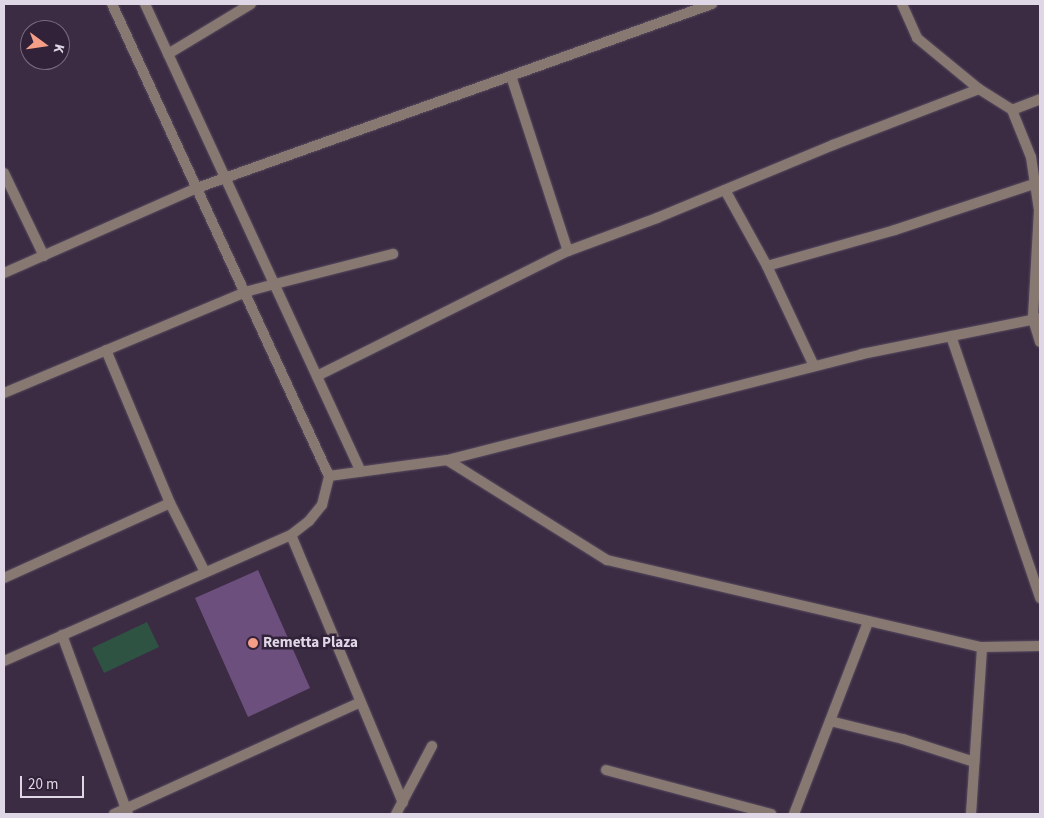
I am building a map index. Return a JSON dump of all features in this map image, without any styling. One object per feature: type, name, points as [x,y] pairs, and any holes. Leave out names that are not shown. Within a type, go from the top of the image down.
[{"type":"street","points":[[4,661],[291,535],[309,521],[322,505],[329,476],[112,4]]},
{"type":"street","points":[[145,4],[361,472]]},
{"type":"street","points":[[168,54],[251,4]]},
{"type":"street","points":[[4,273],[197,188],[712,4]]},
{"type":"street","points":[[902,4],[917,38],[979,88],[1012,110],[1031,158],[1039,210],[1036,319],[1040,342]]},
{"type":"street","points":[[511,76],[568,251]]},
{"type":"street","points":[[317,376],[568,251],[979,88]]},
{"type":"street","points":[[1012,110],[1040,99]]},
{"type":"street","points":[[4,173],[44,256]]},
{"type":"street","points":[[767,266],[896,230],[1034,184]]},
{"type":"street","points":[[725,190],[767,266],[814,366]]},
{"type":"street","points":[[4,393],[244,292],[393,254]]},
{"type":"street","points":[[329,476],[447,460],[814,366],[1036,319]]},
{"type":"street","points":[[951,336],[1040,598]]},
{"type":"street","points":[[106,350],[170,503],[206,572]]},
{"type":"street","points":[[447,460],[607,560],[982,647],[1040,646]]},
{"type":"street","points":[[4,578],[170,503]]},
{"type":"street","points":[[291,535],[359,703],[403,803]]},
{"type":"street","points":[[794,814],[868,622]]},
{"type":"street","points":[[62,636],[127,812]]},
{"type":"street","points":[[971,814],[982,647]]},
{"type":"street","points":[[114,814],[127,812],[359,703]]},
{"type":"street","points":[[830,721],[903,739],[974,762]]},
{"type":"street","points":[[396,814],[432,746]]},
{"type":"street","points":[[606,770],[771,814]]},
{"type":"green space","points":[[147,622],[159,647],[104,673],[92,648]]},
{"type":"building","name":"Remetta Plaza","points":[[258,570],[310,688],[248,717],[195,598]]},
{"type":"place","name":"Remetta Plaza","points":[[253,643]]}]
